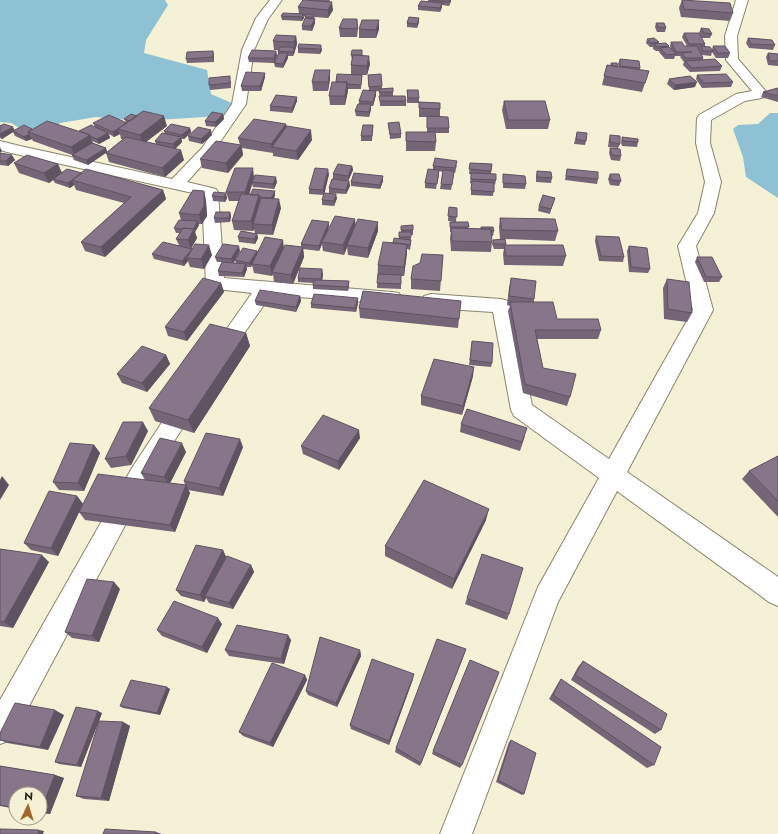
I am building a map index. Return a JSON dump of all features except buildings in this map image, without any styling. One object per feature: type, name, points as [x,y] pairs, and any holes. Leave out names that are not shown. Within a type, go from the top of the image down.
[{"type":"street","points":[[176,185],[207,151],[239,104],[248,50],[262,18],[276,0]]},
{"type":"street","points":[[456,834],[547,596],[703,310],[687,246],[706,213],[713,182],[703,143],[704,118],[741,97],[761,94],[732,60],[731,36],[742,0]]},
{"type":"street","points":[[0,145],[16,150],[210,192],[215,284],[501,306],[522,410],[778,593]]},
{"type":"street","points":[[0,729],[140,475],[204,376],[266,288]]},
{"type":"water","points":[[0,0],[165,0],[168,5],[146,40],[144,53],[207,70],[211,94],[234,104],[227,114],[205,117],[140,121],[96,117],[60,123],[51,130],[26,132],[11,123],[0,122]]},
{"type":"water","points":[[770,113],[778,113],[778,198],[746,177],[743,157],[733,129],[738,125],[758,124]]}]
